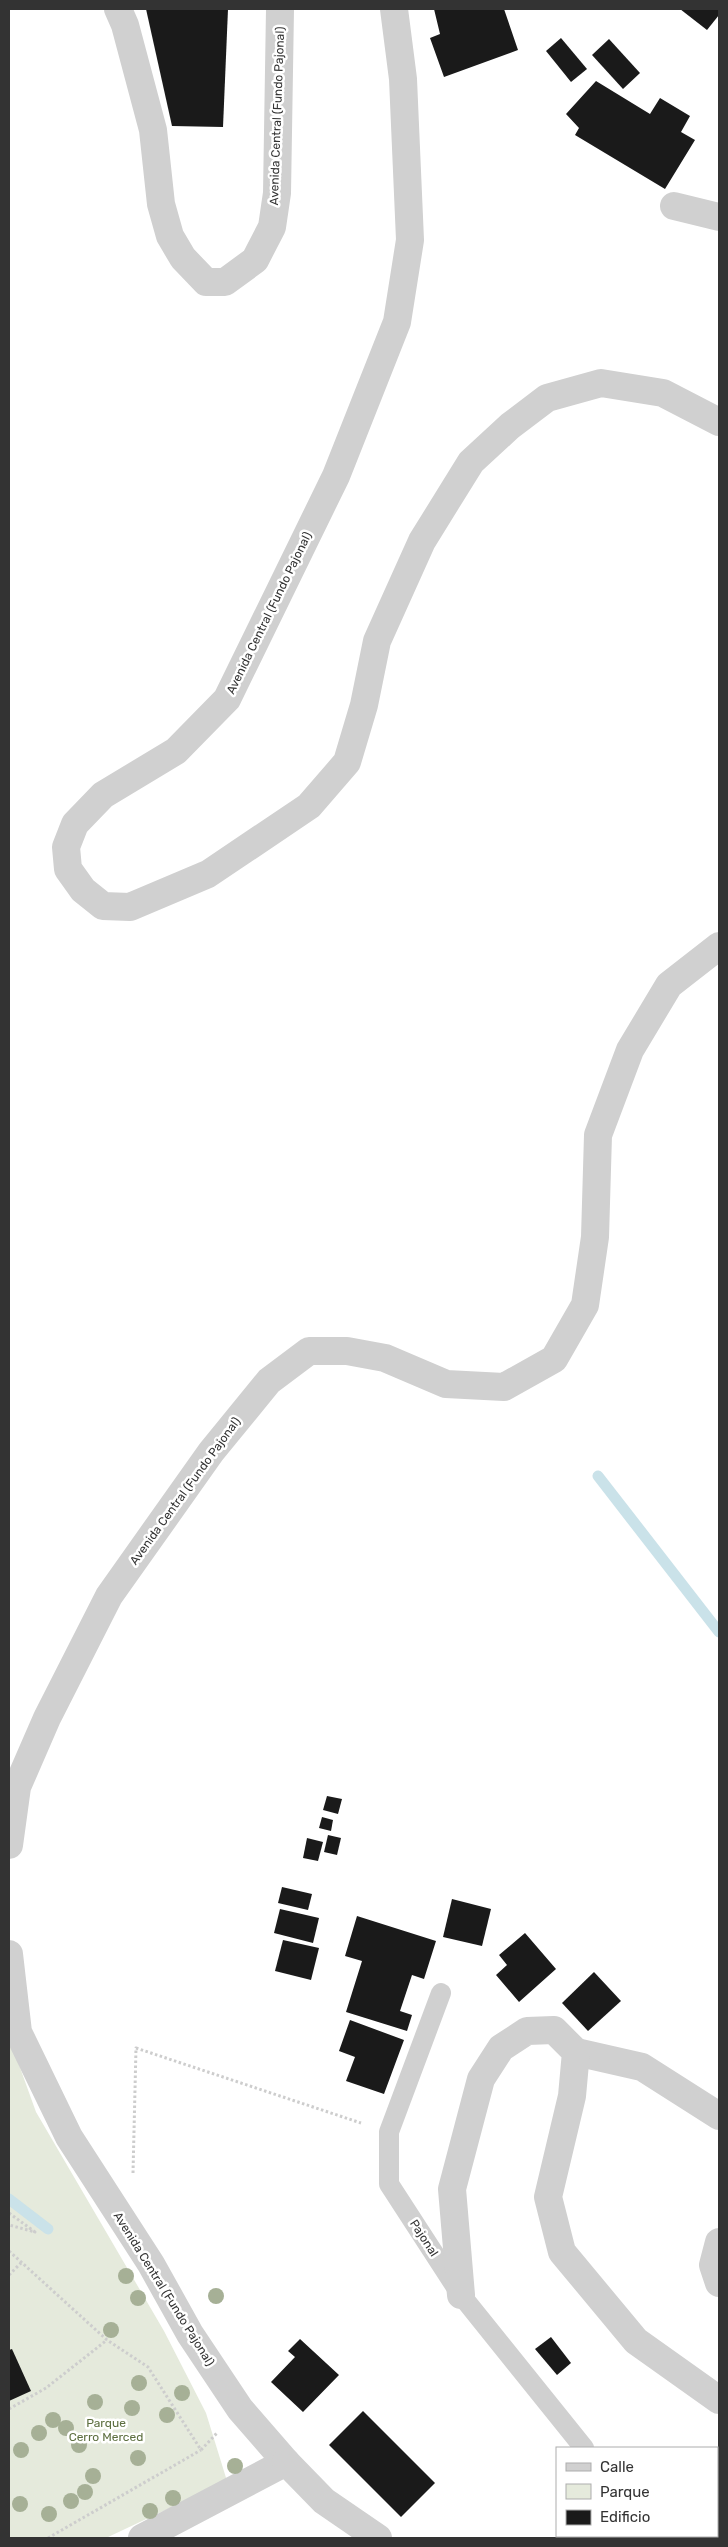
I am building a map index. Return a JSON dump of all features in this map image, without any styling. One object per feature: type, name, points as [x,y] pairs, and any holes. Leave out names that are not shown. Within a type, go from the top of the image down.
[{"type":"street","name":"Avenida Central (Fundo Pajonal)","points":[[118,9],[125,25],[153,130],[161,204],[170,236],[183,258],[206,282],[225,282],[254,260],[272,227],[277,193],[280,9]]},
{"type":"street","name":"Avenida Central (Fundo Pajonal)","points":[[394,9],[404,97],[410,240],[397,322],[336,476],[227,699],[176,751],[103,795],[75,824],[66,847],[67,861],[68,868],[83,890],[103,906],[130,907],[208,874],[309,806],[347,762],[364,706],[377,641],[422,541],[471,462],[510,426],[547,398],[601,383],[663,393],[719,422]]},
{"type":"street","points":[[674,206],[719,217]]},
{"type":"street","name":"Avenida Central (Fundo Pajonal)","points":[[9,1845],[17,1787],[47,1718],[109,1596],[211,1452],[269,1381],[309,1351],[347,1351],[385,1358],[446,1384],[504,1387],[554,1359],[585,1305],[595,1237],[598,1135],[630,1050],[669,985],[719,946]]},
{"type":"street","name":"Avenida Central (Fundo Pajonal)","points":[[9,1954],[18,2032],[70,2137],[151,2264],[190,2334],[240,2409],[286,2462],[324,2502],[378,2538]]},
{"type":"street","points":[[461,2295],[452,2189],[481,2079],[501,2048],[527,2031],[554,2030],[576,2052],[642,2067],[719,2116]]},
{"type":"street","points":[[576,2052],[572,2096],[548,2197],[562,2252],[636,2341],[719,2400]]},
{"type":"street","points":[[719,2242],[713,2265],[719,2283]]},
{"type":"street","points":[[142,2538],[286,2462]]},
{"type":"lane","name":"Pajonal","points":[[441,1993],[389,2132],[389,2184],[461,2295],[583,2447]]},
{"type":"path","points":[[133,2177],[136,2048],[389,2132]]},
{"type":"path","points":[[9,2213],[35,2232],[9,2224]]},
{"type":"path","points":[[9,2251],[106,2340],[148,2367],[201,2450]]},
{"type":"path","points":[[9,2275],[21,2263]]},
{"type":"path","points":[[9,2409],[46,2388],[106,2340]]},
{"type":"path","points":[[48,2538],[201,2450],[240,2409]]},
{"type":"green space","name":"Parque Cerro Merced","points":[[9,2037],[36,2112],[164,2331],[206,2413],[227,2481],[106,2538],[9,2538]]},
{"type":"building","points":[[146,9],[228,9],[223,127],[172,126]]},
{"type":"building","points":[[434,9],[504,9],[518,50],[444,77],[430,38],[440,34]]},
{"type":"building","points":[[680,9],[719,9],[719,15],[707,30]]},
{"type":"building","points":[[561,38],[587,69],[571,82],[546,51]]},
{"type":"building","points":[[609,39],[640,73],[623,89],[592,55]]},
{"type":"building","points":[[596,81],[650,114],[660,98],[690,116],[681,132],[695,140],[665,189],[575,135],[579,128],[566,114]]},
{"type":"building","points":[[327,1796],[342,1799],[338,1814],[323,1810]]},
{"type":"building","points":[[322,1817],[333,1820],[331,1831],[319,1828]]},
{"type":"building","points":[[328,1835],[341,1838],[337,1855],[324,1852]]},
{"type":"building","points":[[307,1838],[323,1842],[318,1861],[303,1858]]},
{"type":"building","points":[[282,1887],[312,1894],[308,1910],[278,1903]]},
{"type":"building","points":[[452,1899],[491,1909],[482,1946],[443,1937]]},
{"type":"building","points":[[280,1909],[319,1918],[313,1943],[274,1933]]},
{"type":"building","points":[[357,1916],[436,1941],[424,1979],[412,1975],[400,2011],[412,2015],[407,2031],[346,2012],[362,1961],[345,1956]]},
{"type":"building","points":[[525,1933],[556,1969],[519,2002],[496,1975],[507,1965],[499,1955]]},
{"type":"building","points":[[283,1940],[319,1948],[311,1980],[275,1971]]},
{"type":"building","points":[[594,1972],[621,2001],[588,2031],[562,2003]]},
{"type":"building","points":[[350,2020],[404,2040],[384,2094],[346,2081],[355,2057],[339,2051]]},
{"type":"building","points":[[551,2337],[571,2363],[557,2375],[535,2349]]},
{"type":"building","points":[[300,2339],[339,2375],[303,2412],[271,2382],[295,2357],[288,2351]]},
{"type":"building","points":[[12,2349],[31,2391],[9,2401],[9,2350]]},
{"type":"building","points":[[363,2411],[435,2483],[401,2517],[329,2445]]},
{"type":"waterway","points":[[598,1476],[719,1632]]},
{"type":"waterway","points":[[9,2199],[48,2229]]}]
